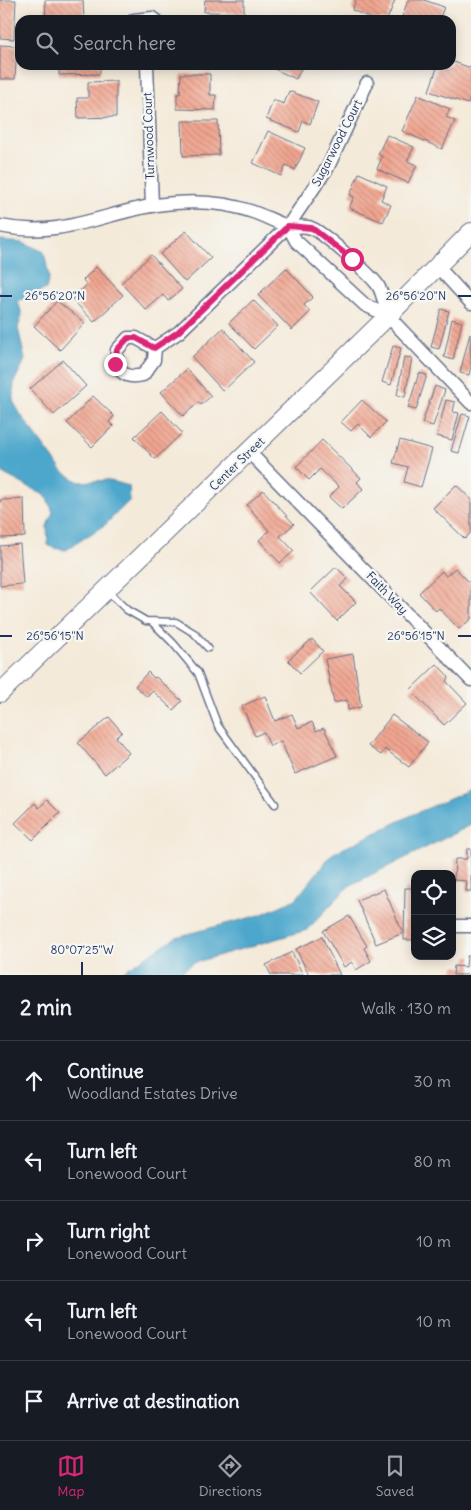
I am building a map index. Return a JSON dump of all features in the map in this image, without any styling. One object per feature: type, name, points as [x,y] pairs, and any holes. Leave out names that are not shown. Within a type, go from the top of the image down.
[{"type":"street","name":"Turnwood Court","points":[[147,70],[152,206]]},
{"type":"street","name":"Sugarwood Court","points":[[155,348],[178,332],[288,226],[328,167],[367,83]]},
{"type":"street","points":[[0,226],[57,229],[83,225],[152,206],[201,202],[253,211],[288,226],[312,228],[352,259],[378,285],[388,316]]},
{"type":"street","points":[[288,226],[296,241],[365,305],[388,316],[471,403]]},
{"type":"street","name":"Center Street","points":[[0,693],[388,316],[471,232]]},
{"type":"street","points":[[438,267],[471,303]]},
{"type":"street","name":"Faith Way","points":[[249,452],[471,680]]},
{"type":"street","points":[[456,926],[471,926]]},
{"type":"lane","points":[[106,590],[127,610],[152,622],[173,643],[198,673],[218,726],[275,804]]},
{"type":"lane","points":[[152,622],[176,622],[194,632],[208,648]]},
{"type":"water","points":[[0,240],[24,242],[44,252],[49,277],[46,289],[18,301],[22,315],[18,328],[25,360],[14,382],[13,401],[21,415],[63,472],[79,482],[108,480],[129,486],[130,500],[106,524],[66,550],[53,548],[48,545],[47,526],[53,512],[46,496],[4,474],[0,467]]},
{"type":"water","points":[[471,790],[471,825],[349,886],[307,930],[193,963],[177,975],[118,975],[176,937],[260,915],[296,899],[332,854],[414,814]]},
{"type":"building","points":[[0,0],[16,0],[14,39],[0,38]]},
{"type":"building","points":[[45,0],[83,0],[84,15],[46,15]]},
{"type":"building","points":[[205,0],[244,0],[244,13],[204,12]]},
{"type":"building","points":[[356,0],[395,0],[389,15],[364,15],[352,10]]},
{"type":"building","points":[[408,0],[424,0],[444,7],[441,15],[403,15]]},
{"type":"building","points":[[0,45],[15,46],[15,79],[0,79]]},
{"type":"building","points":[[456,63],[471,68],[471,96],[468,104],[429,91],[436,70],[456,70]]},
{"type":"building","points":[[59,70],[100,70],[100,74],[59,75]]},
{"type":"building","points":[[277,70],[300,70],[296,79]]},
{"type":"building","points":[[181,74],[210,74],[210,95],[216,95],[215,110],[177,109],[177,94],[180,94]]},
{"type":"building","points":[[116,81],[116,117],[78,118],[77,98],[88,98],[88,82]]},
{"type":"building","points":[[289,91],[318,102],[310,124],[303,121],[299,132],[266,119],[273,100],[284,104]]},
{"type":"building","points":[[418,95],[450,109],[446,117],[455,121],[442,149],[402,131]]},
{"type":"building","points":[[182,121],[218,121],[219,155],[183,156]]},
{"type":"building","points":[[268,131],[305,148],[295,170],[286,165],[281,176],[253,163]]},
{"type":"building","points":[[387,135],[414,147],[407,161],[417,165],[408,183],[377,169],[382,157],[378,154]]},
{"type":"building","points":[[359,173],[387,186],[381,200],[391,205],[383,222],[349,208],[354,197],[350,195]]},
{"type":"building","points":[[186,231],[211,258],[185,282],[160,254]]},
{"type":"building","points":[[151,255],[182,289],[168,301],[163,295],[146,310],[121,283]]},
{"type":"building","points":[[96,267],[123,295],[94,322],[72,299],[87,285],[83,280]]},
{"type":"building","points":[[286,268],[313,297],[304,305],[310,312],[292,330],[258,295]]},
{"type":"building","points":[[253,300],[278,326],[254,349],[229,323]]},
{"type":"building","points":[[57,301],[85,323],[60,350],[34,326]]},
{"type":"building","points":[[441,309],[449,311],[439,349],[431,347]]},
{"type":"building","points":[[452,319],[462,322],[453,360],[444,357]]},
{"type":"building","points":[[223,328],[254,362],[223,391],[192,357]]},
{"type":"building","points":[[470,333],[471,367],[469,375],[460,373]]},
{"type":"building","points":[[393,346],[401,348],[391,385],[382,382]]},
{"type":"building","points":[[404,357],[412,358],[405,397],[397,395]]},
{"type":"building","points":[[63,360],[86,386],[54,415],[30,389]]},
{"type":"building","points":[[187,369],[211,396],[201,405],[199,402],[183,416],[161,392]]},
{"type":"building","points":[[419,373],[427,375],[416,410],[408,408]]},
{"type":"building","points":[[435,386],[445,390],[433,426],[422,423]]},
{"type":"building","points":[[93,396],[114,416],[109,422],[113,426],[92,447],[67,423]]},
{"type":"building","points":[[362,400],[386,422],[371,437],[358,424],[351,431],[341,422]]},
{"type":"building","points":[[446,400],[455,402],[453,412],[459,413],[452,440],[437,436]]},
{"type":"building","points":[[162,411],[182,433],[155,459],[134,437]]},
{"type":"building","points":[[462,414],[470,416],[459,453],[451,451]]},
{"type":"building","points":[[322,440],[361,478],[357,482],[363,489],[342,509],[329,497],[339,487],[320,469],[309,480],[296,467]]},
{"type":"building","points":[[400,440],[432,449],[421,487],[404,482],[408,467],[393,463]]},
{"type":"building","points":[[456,485],[471,499],[471,532],[465,539],[433,508]]},
{"type":"building","points":[[263,490],[294,524],[280,536],[294,551],[280,563],[259,540],[269,531],[247,505]]},
{"type":"building","points":[[24,499],[25,537],[0,538],[0,500]]},
{"type":"building","points":[[20,544],[23,584],[0,586],[0,546]]},
{"type":"building","points":[[336,567],[348,579],[340,586],[356,602],[337,621],[310,592]]},
{"type":"building","points":[[455,568],[471,584],[471,619],[459,629],[439,608],[436,611],[419,593],[442,571],[446,576]]},
{"type":"building","points":[[312,639],[323,651],[300,673],[288,660]]},
{"type":"building","points":[[353,654],[361,707],[348,710],[347,700],[334,703],[325,659]]},
{"type":"building","points":[[437,664],[449,677],[446,681],[467,703],[444,725],[410,690]]},
{"type":"building","points":[[148,672],[182,701],[173,710],[153,691],[147,697],[135,686]]},
{"type":"building","points":[[265,696],[275,721],[292,714],[298,728],[312,722],[316,731],[324,728],[337,756],[295,774],[281,741],[270,746],[264,732],[255,736],[242,706]]},
{"type":"building","points":[[392,715],[428,742],[409,767],[385,749],[381,755],[368,746]]},
{"type":"building","points":[[109,717],[122,732],[116,737],[129,753],[105,774],[78,743]]},
{"type":"building","points":[[47,800],[60,813],[33,840],[15,823],[35,803],[39,808]]},
{"type":"building","points":[[467,849],[471,849],[471,891],[466,891],[467,881],[456,880],[456,870],[454,870],[455,859],[467,859]]},
{"type":"building","points":[[405,888],[411,888],[411,940],[404,940]]},
{"type":"building","points":[[384,889],[403,933],[376,944],[357,900]]},
{"type":"building","points":[[349,916],[367,946],[364,948],[371,961],[356,970],[352,962],[344,967],[323,931]]},
{"type":"building","points":[[322,937],[340,975],[309,975],[296,949]]},
{"type":"building","points":[[292,952],[303,975],[271,975],[266,965]]},
{"type":"building","points":[[467,956],[471,956],[471,975],[453,975],[454,966],[466,967]]},
{"type":"route","points":[[115,364],[117,350],[128,338],[136,338],[154,348],[178,332],[288,226],[312,228],[352,259]]}]
